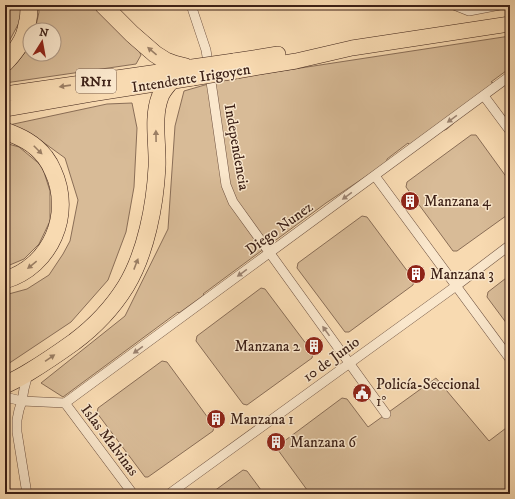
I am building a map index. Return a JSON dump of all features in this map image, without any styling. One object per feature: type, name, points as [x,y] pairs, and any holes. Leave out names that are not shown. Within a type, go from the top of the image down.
[{"type":"highway","points":[[5,63],[20,45],[27,25],[29,5]]},
{"type":"highway","points":[[103,5],[132,34],[155,54],[166,61],[190,71]]},
{"type":"highway","points":[[5,386],[28,373],[75,342],[103,316],[126,286],[142,249],[149,223],[154,197],[157,166],[157,109],[160,97],[170,82]]},
{"type":"highway","points":[[5,130],[30,142],[46,158],[56,179],[60,195],[60,215],[56,232],[49,246],[41,258],[29,268],[14,278],[5,280]]},
{"type":"main road","name":"Intendente Irigoyen","points":[[5,94],[190,71],[296,61],[352,48],[510,24]]},
{"type":"main road","name":"Intendente Irigoyen","points":[[5,109],[170,82],[190,71]]},
{"type":"street","name":"Independencia","points":[[191,5],[206,54],[226,185],[233,202],[386,414]]},
{"type":"street","points":[[454,5],[469,11],[500,5]]},
{"type":"street","name":"Diego Nunez","points":[[65,403],[510,76]]},
{"type":"street","points":[[484,96],[510,131]]},
{"type":"street","points":[[375,176],[510,359]]},
{"type":"street","name":"10 de Junio","points":[[169,494],[456,286],[510,245]]},
{"type":"street","points":[[27,494],[17,432],[17,420],[28,373]]},
{"type":"street","points":[[5,397],[22,401],[65,403]]},
{"type":"street","name":"Islas Malvinas","points":[[65,403],[133,494]]},
{"type":"shaded area","points":[[5,5],[21,5],[21,19],[5,49]]},
{"type":"shaded area","points":[[38,5],[93,5],[136,44],[141,55],[136,64],[5,83],[5,72],[16,64],[22,56],[22,62],[62,62],[62,22],[37,22],[39,12]]},
{"type":"shaded area","points":[[510,36],[510,68],[491,82],[498,84],[447,129],[410,145],[408,143],[387,159],[387,161],[389,161],[326,203],[203,294],[204,295],[179,313],[178,312],[63,397],[41,383],[125,316],[168,229],[175,126],[184,91],[222,80]]},
{"type":"shaded area","points":[[132,103],[137,128],[134,187],[126,232],[108,280],[71,322],[5,366],[5,295],[27,289],[49,275],[70,241],[78,200],[65,158],[36,137],[9,125],[107,104]]},
{"type":"shaded area","points":[[471,135],[476,135],[510,182],[510,213],[457,251],[453,251],[406,187],[407,182]]},
{"type":"shaded area","points":[[5,143],[19,147],[42,166],[50,191],[50,221],[39,244],[24,259],[5,267]]},
{"type":"shaded area","points":[[362,216],[367,217],[414,280],[413,285],[349,332],[345,332],[297,268],[298,263]]},
{"type":"shaded area","points":[[510,275],[510,328],[487,297],[488,292]]},
{"type":"shaded area","points":[[261,288],[265,289],[313,353],[312,358],[247,405],[243,404],[196,341],[197,336]]},
{"type":"shaded area","points":[[162,361],[167,362],[214,426],[213,431],[148,477],[145,477],[97,413],[98,408]]},
{"type":"shaded area","points":[[436,378],[489,441],[510,425],[510,494],[362,494],[360,492],[357,494],[310,494],[278,450],[279,445],[342,398],[347,399],[368,427]]},
{"type":"shaded area","points":[[243,470],[247,471],[264,494],[210,494]]},
{"type":"place","name":"Manzana 4","points":[[410,201]]},
{"type":"place","name":"Manzana 3","points":[[416,274]]},
{"type":"place","name":"Manzana 2","points":[[314,346]]},
{"type":"place","name":"Policía-Seccional 1°","points":[[362,393]]},
{"type":"place","name":"Manzana 1","points":[[216,419]]},
{"type":"place","name":"Manzana 6","points":[[276,442]]}]
